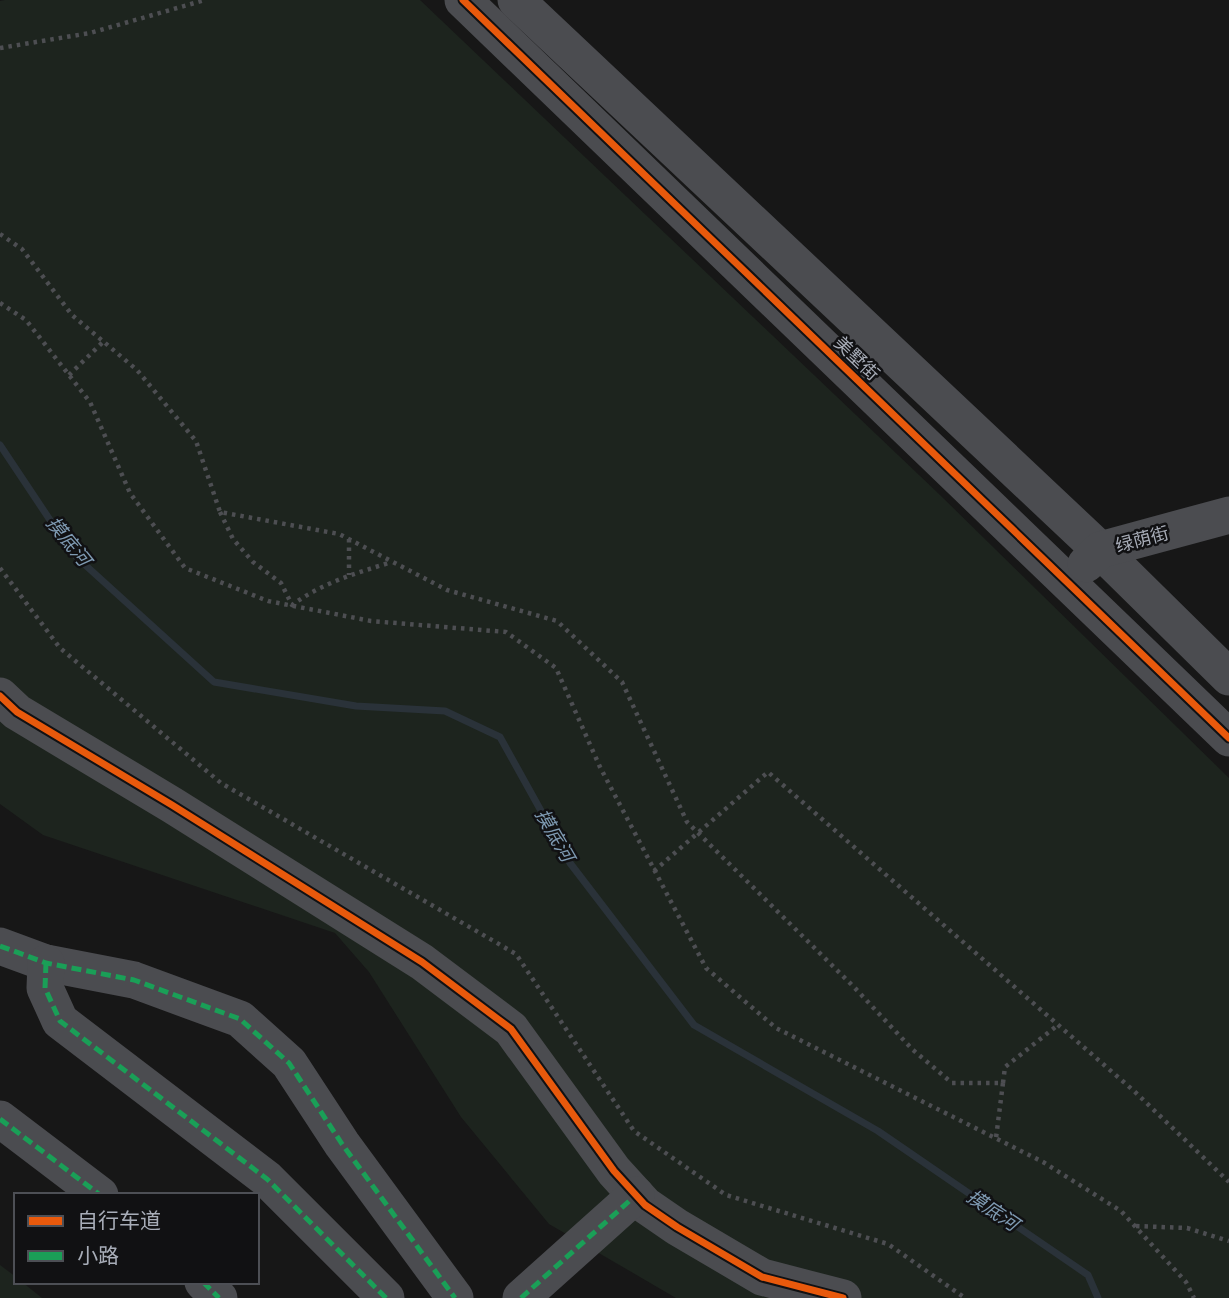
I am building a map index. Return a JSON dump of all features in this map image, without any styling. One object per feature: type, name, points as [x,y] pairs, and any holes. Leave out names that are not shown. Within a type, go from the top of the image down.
[{"type":"street","name":"美墅街","points":[[516,0],[1100,550],[1229,677]]},
{"type":"street","name":"美墅街","points":[[477,4],[1229,738]]},
{"type":"street","name":"绿荫街","points":[[1068,582],[1100,550],[1229,515]]},
{"type":"street","points":[[0,696],[17,712],[173,804],[422,962],[511,1029],[614,1171],[645,1205],[762,1277],[843,1298]]},
{"type":"street","points":[[0,946],[46,963],[134,979],[240,1019],[289,1063],[342,1144],[455,1298]]},
{"type":"street","points":[[46,963],[45,988],[60,1021],[267,1179],[387,1298]]},
{"type":"street","points":[[0,1119],[97,1193]]},
{"type":"street","points":[[521,1298],[636,1195]]},
{"type":"street","points":[[204,1284],[219,1298]]},
{"type":"path","points":[[0,48],[90,33],[205,0]]},
{"type":"path","points":[[0,234],[22,249],[72,316],[137,370],[196,441],[220,512],[233,538],[253,562],[281,583],[292,605]]},
{"type":"path","points":[[0,303],[26,320],[90,402],[130,493],[185,568],[268,601],[371,621],[506,632],[556,668],[600,767],[706,968],[776,1028],[1043,1162],[1121,1211],[1186,1282],[1194,1298]]},
{"type":"path","points":[[69,375],[103,342]]},
{"type":"path","points":[[220,512],[339,534],[447,590],[557,621],[622,682],[687,822],[853,986],[913,1050],[952,1083],[1003,1083]]},
{"type":"path","points":[[349,539],[349,575]]},
{"type":"path","points":[[292,605],[312,591],[349,575],[393,562]]},
{"type":"path","points":[[654,871],[768,772],[1134,1091],[1229,1182]]},
{"type":"path","points":[[996,1138],[1005,1067],[1058,1025]]},
{"type":"path","points":[[1135,1226],[1187,1228],[1229,1241]]},
{"type":"shaded area","points":[[420,0],[940,495],[1229,778],[1229,1298],[676,1298],[549,1224],[461,1117],[369,972],[335,933],[43,835],[0,804],[0,1]]},
{"type":"shaded area","points":[[0,1265],[14,1276],[14,1284],[24,1284],[42,1298],[0,1298]]},
{"type":"waterway","name":"摸底河","points":[[0,445],[72,553],[214,682],[356,706],[445,711],[500,737],[570,863],[694,1025],[878,1131],[1088,1275],[1098,1298]]},
{"type":"marked path","points":[[0,946],[46,963],[134,980],[240,1019],[289,1063],[342,1144],[455,1298]]},
{"type":"marked path","points":[[46,963],[45,988],[60,1021],[267,1179],[386,1298]]},
{"type":"marked path","points":[[0,1119],[97,1193]]},
{"type":"marked path","points":[[521,1298],[636,1195]]},
{"type":"marked path","points":[[205,1284],[219,1298]]},
{"type":"cycle path","points":[[463,0],[1229,738]]},
{"type":"cycle path","points":[[0,696],[17,712],[172,805],[422,962],[511,1029],[614,1171],[645,1205],[762,1277],[843,1298]]}]
